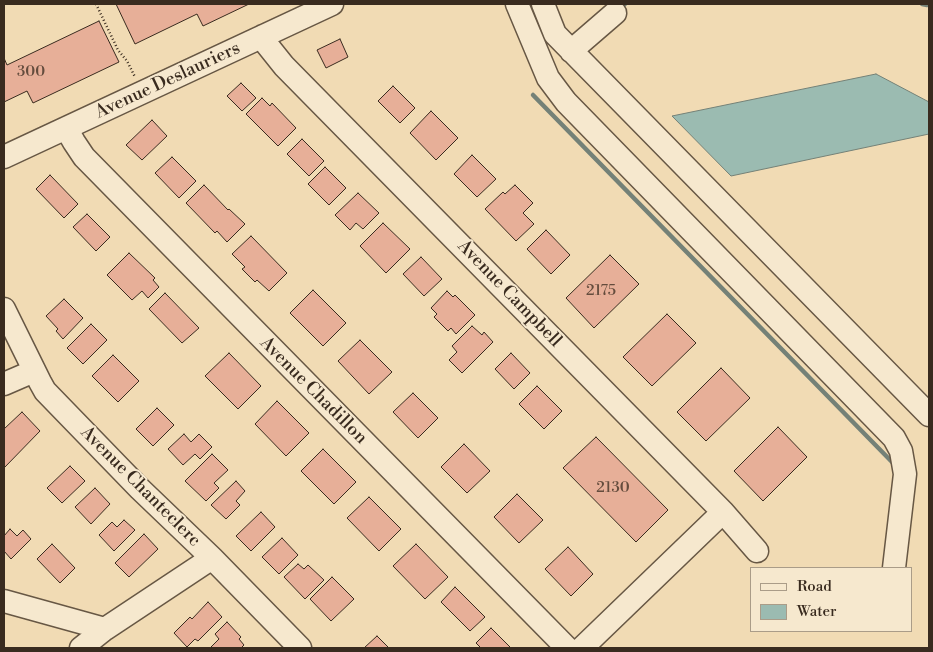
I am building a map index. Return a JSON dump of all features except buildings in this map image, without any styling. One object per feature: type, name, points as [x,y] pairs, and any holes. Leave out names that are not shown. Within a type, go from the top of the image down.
[{"type":"street","name":"Avenue Deslauriers","points":[[4,157],[332,4]]},
{"type":"street","points":[[517,4],[548,78],[566,102],[894,438],[901,451],[905,474],[894,567]]},
{"type":"street","points":[[543,4],[555,34],[929,416]]},
{"type":"street","points":[[571,51],[615,13]]},
{"type":"street","name":"Avenue Campbell","points":[[263,36],[270,48],[291,72],[723,512],[757,551]]},
{"type":"street","name":"Avenue Chadillon","points":[[66,128],[84,157],[567,648]]},
{"type":"street","name":"Avenue Chanteclerc","points":[[4,309],[45,391],[140,489],[212,558],[300,648]]},
{"type":"street","points":[[4,384],[34,371]]},
{"type":"street","points":[[582,648],[723,512]]},
{"type":"street","points":[[81,648],[105,629],[212,558]]},
{"type":"street","points":[[4,601],[105,629]]},
{"type":"path","points":[[96,4],[118,50],[127,61],[137,80]]},
{"type":"water","points":[[876,74],[929,102],[929,134],[731,176],[672,116]]},
{"type":"waterway","points":[[922,4],[927,5]]},
{"type":"waterway","points":[[533,95],[894,464]]}]
